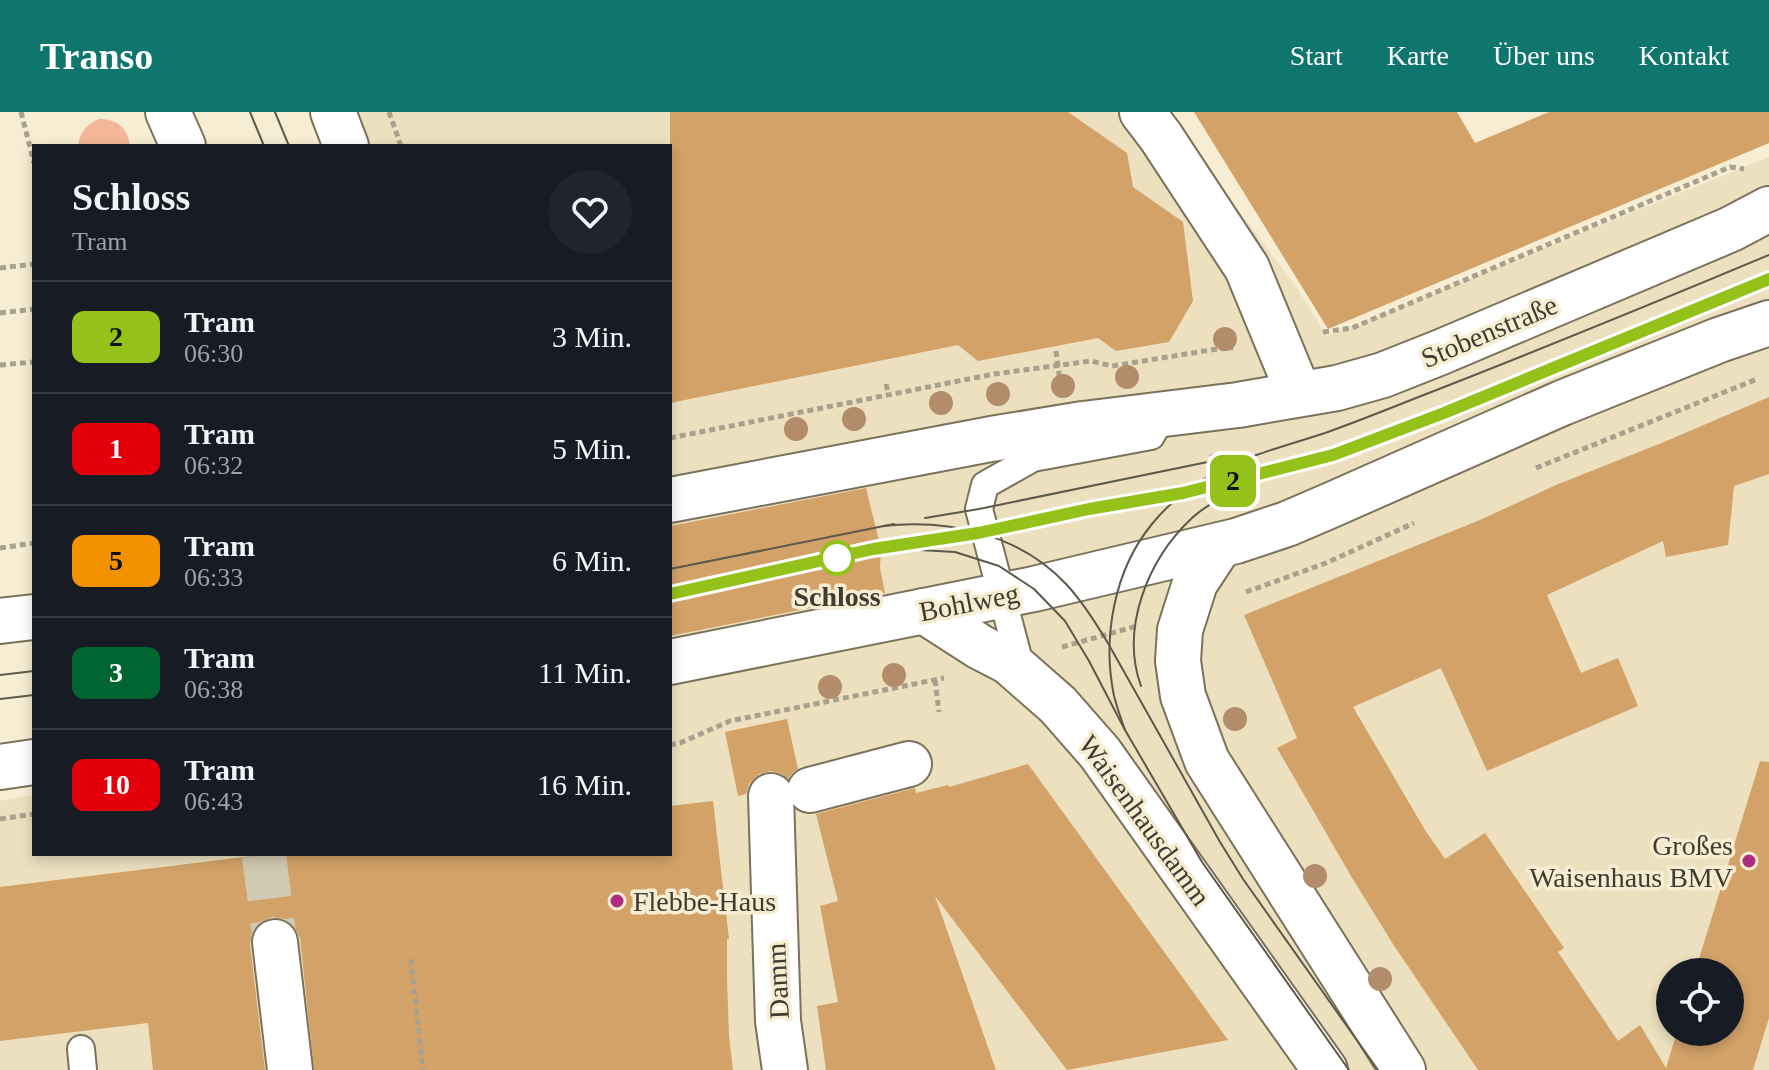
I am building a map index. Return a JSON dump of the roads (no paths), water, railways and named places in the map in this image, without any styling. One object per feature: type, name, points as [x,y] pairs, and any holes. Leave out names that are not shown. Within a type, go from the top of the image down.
[{"type":"main road","points":[[168,112],[182,144]]},
{"type":"main road","points":[[333,112],[345,144]]},
{"type":"main road","points":[[1142,112],[1247,268],[1299,394]]},
{"type":"main road","name":"Stobenstraße","points":[[1180,413],[1337,388],[1383,375],[1731,229],[1769,209]]},
{"type":"main road","points":[[1403,1070],[1207,761],[1183,696],[1178,661],[1180,630],[1195,583],[1232,542],[1287,524],[1562,403],[1769,323]]},
{"type":"main road","points":[[672,500],[991,439],[1180,413]]},
{"type":"main road","name":"Bohlweg","points":[[672,662],[1002,596],[1232,542]]},
{"type":"main road","name":"Waisenhausdamm","points":[[924,611],[980,647],[1016,665],[1058,705],[1100,753],[1325,1070]]},
{"type":"main road","points":[[0,621],[32,617]]},
{"type":"main road","points":[[0,767],[32,762]]},
{"type":"main road","name":"Damm","points":[[785,1070],[778,1021],[790,793],[909,764]]},
{"type":"main road","points":[[275,942],[290,1070]]},
{"type":"lane","points":[[1016,665],[979,509],[985,485],[1033,458],[1151,436],[1180,413]]},
{"type":"tunnel","points":[[264,856],[275,942]]},
{"type":"tram line","points":[[250,112],[263,144]]},
{"type":"tram line","points":[[275,112],[288,144]]},
{"type":"tram line","points":[[1125,730],[1114,696],[1110,651],[1114,606],[1120,583],[1128,562],[1152,524],[1189,488],[1253,456],[1371,416],[1769,255]]},
{"type":"tram line","points":[[672,594],[873,549],[978,533],[1183,493],[1333,455],[1444,413],[1769,279]]},
{"type":"tram line","name":"2","points":[[672,594],[873,549],[978,533],[1183,493],[1333,455],[1444,413],[1769,279]]},
{"type":"tram line","points":[[925,518],[1227,458]]},
{"type":"tram line","points":[[1141,686],[1135,664],[1136,618],[1151,574],[1176,535],[1192,518],[1217,500],[1245,487]]},
{"type":"tram line","points":[[672,569],[894,524]]},
{"type":"tram line","points":[[883,526],[933,525],[982,534],[1027,553],[1066,584],[1104,637],[1243,879],[1378,1070]]},
{"type":"tram line","points":[[920,550],[955,552],[999,566],[1034,589],[1065,621],[1202,862],[1349,1070]]},
{"type":"tram line","points":[[0,675],[32,671]]},
{"type":"tram line","points":[[0,699],[32,695]]},
{"type":"place","name":"Schloss","points":[[837,558]]},
{"type":"place","name":"Großes Waisenhaus BMV","points":[[1749,861]]},
{"type":"place","name":"Flebbe-Haus","points":[[617,901]]}]
